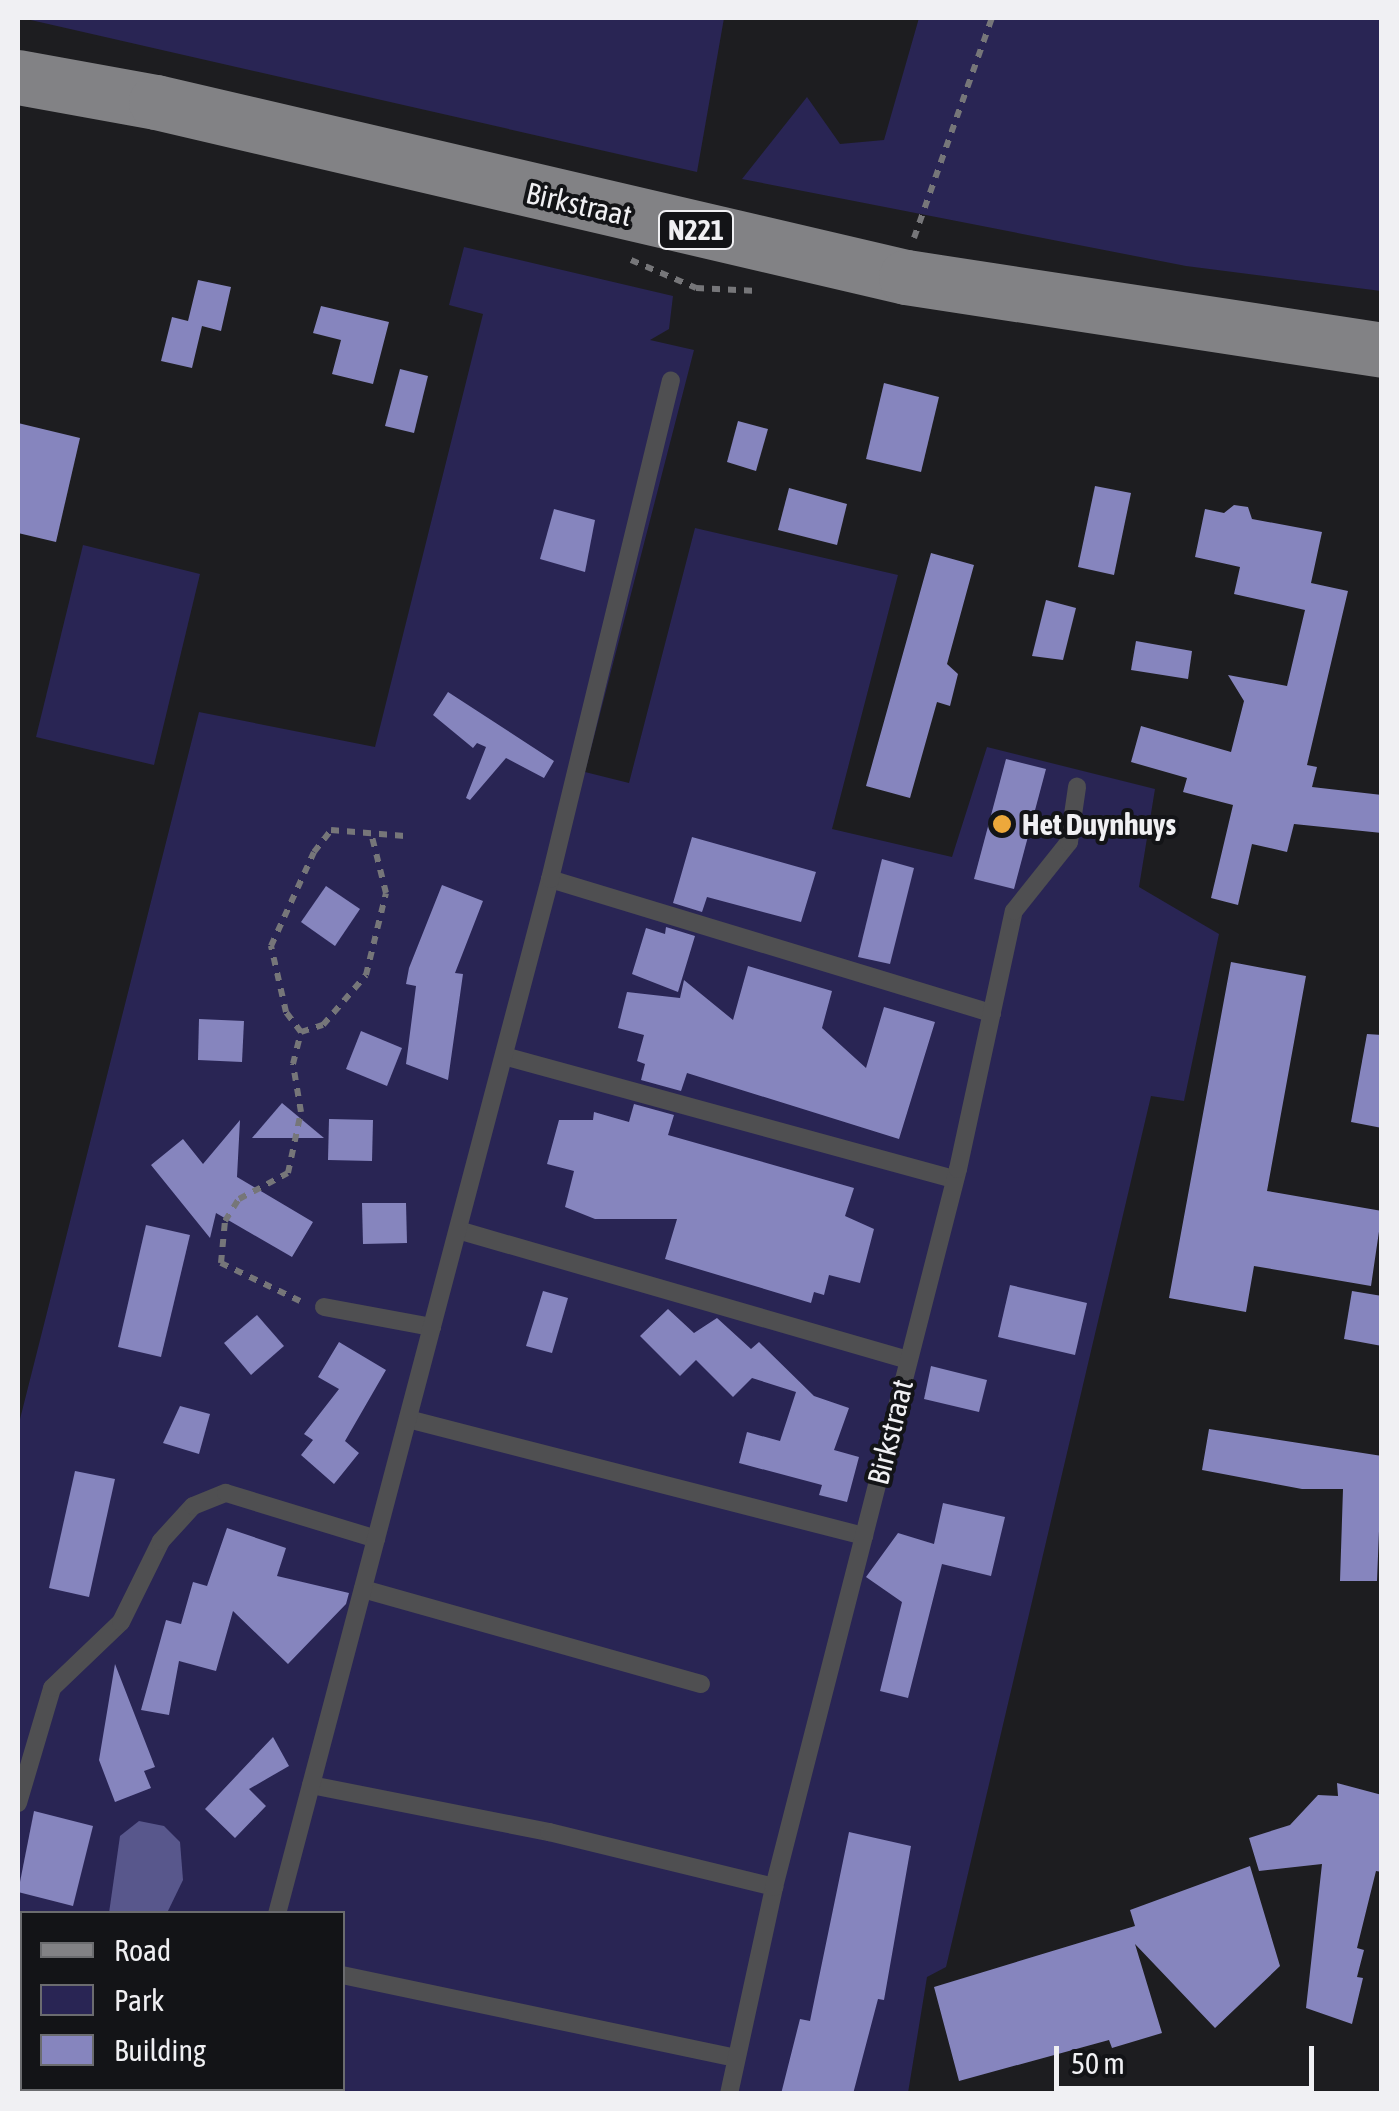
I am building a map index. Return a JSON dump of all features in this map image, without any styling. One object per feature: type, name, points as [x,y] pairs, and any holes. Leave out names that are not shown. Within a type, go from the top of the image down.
[{"type":"main road","name":"Birkstraat","points":[[18,77],[156,102],[906,277],[1382,350]]},
{"type":"lane","points":[[278,1911],[550,878],[671,380]]},
{"type":"lane","name":"Birkstraat","points":[[729,2094],[774,1887],[955,1179],[1014,911],[1069,842],[1077,786]]},
{"type":"lane","points":[[550,878],[992,1014]]},
{"type":"lane","points":[[504,1056],[955,1179]]},
{"type":"lane","points":[[458,1230],[908,1360]]},
{"type":"lane","points":[[324,1308],[432,1327]]},
{"type":"lane","points":[[408,1418],[864,1536]]},
{"type":"lane","points":[[18,1803],[52,1688],[121,1622],[161,1541],[193,1506],[226,1493],[376,1540]]},
{"type":"lane","points":[[363,1589],[700,1684]]},
{"type":"lane","points":[[311,1785],[548,1832],[774,1887]]},
{"type":"lane","points":[[345,1977],[735,2058]]},
{"type":"path","points":[[914,240],[992,18]]},
{"type":"path","points":[[324,1308],[280,1295],[221,1263],[225,1221],[239,1199],[288,1172],[296,1150],[300,1112],[294,1064],[301,1032],[278,983],[271,946],[278,922],[331,830],[372,838],[405,836]]},
{"type":"path","points":[[301,1032],[322,1025],[366,975],[386,893],[372,838]]},
{"type":"green space","points":[[22,18],[724,18],[697,172]]},
{"type":"green space","points":[[919,18],[1381,18],[1381,291],[1186,266],[742,179],[807,97],[840,144],[884,140]]},
{"type":"green space","points":[[464,247],[673,296],[669,329],[650,340],[694,350],[585,772],[629,783],[695,528],[898,575],[832,829],[952,857],[987,747],[1155,789],[1139,887],[1219,934],[1184,1101],[1151,1096],[946,1967],[927,1977],[908,2093],[18,2094],[18,1427],[199,712],[375,747],[483,314],[449,305]]},
{"type":"green space","points":[[83,545],[200,574],[154,765],[36,737]]},
{"type":"shaded area","points":[[139,1821],[164,1826],[180,1842],[183,1880],[168,1911],[109,1911],[120,1836]]},
{"type":"building","points":[[198,280],[231,287],[221,331],[202,326],[192,368],[161,361],[172,317],[188,321]]},
{"type":"building","points":[[321,306],[389,322],[373,384],[332,374],[341,340],[313,333]]},
{"type":"building","points":[[400,369],[428,376],[414,433],[385,426]]},
{"type":"building","points":[[884,383],[939,397],[921,472],[866,459]]},
{"type":"building","points":[[738,421],[768,429],[756,471],[727,462]]},
{"type":"building","points":[[18,423],[80,438],[56,542],[18,533]]},
{"type":"building","points":[[1095,486],[1131,493],[1114,575],[1078,567]]},
{"type":"building","points":[[789,488],[847,504],[837,545],[778,530]]},
{"type":"building","points":[[1234,505],[1248,507],[1252,519],[1322,532],[1311,583],[1348,591],[1307,765],[1317,767],[1312,787],[1382,795],[1382,833],[1294,824],[1287,852],[1252,844],[1238,905],[1211,898],[1233,805],[1183,792],[1187,778],[1131,762],[1141,726],[1231,752],[1244,701],[1228,675],[1287,686],[1305,610],[1234,594],[1240,567],[1195,557],[1205,509],[1224,513]]},
{"type":"building","points":[[554,509],[595,520],[585,572],[540,559]]},
{"type":"building","points":[[931,553],[974,565],[947,664],[958,674],[950,706],[937,702],[910,798],[866,786]]},
{"type":"building","points":[[1046,600],[1076,608],[1063,660],[1032,656]]},
{"type":"building","points":[[1136,641],[1192,651],[1188,679],[1131,670]]},
{"type":"building","points":[[448,692],[554,761],[544,778],[506,758],[470,800],[466,798],[486,747],[477,743],[473,748],[433,715]]},
{"type":"building","points":[[1006,759],[1046,769],[1014,889],[974,879]]},
{"type":"building","points":[[692,837],[816,872],[801,922],[707,897],[702,912],[673,903]]},
{"type":"building","points":[[882,859],[914,868],[890,964],[858,957]]},
{"type":"building","points":[[442,885],[483,901],[455,973],[463,974],[448,1080],[406,1064],[416,986],[406,984],[409,968]]},
{"type":"building","points":[[326,886],[360,909],[335,946],[301,922]]},
{"type":"building","points":[[666,927],[695,936],[678,992],[632,974],[646,928],[665,934]]},
{"type":"building","points":[[1231,962],[1306,976],[1267,1191],[1382,1211],[1371,1286],[1254,1266],[1246,1312],[1169,1298]]},
{"type":"building","points":[[748,966],[832,991],[822,1028],[866,1068],[884,1007],[935,1022],[899,1139],[687,1073],[681,1091],[641,1080],[645,1064],[637,1061],[644,1035],[618,1028],[627,992],[680,998],[684,980],[733,1020]]},
{"type":"building","points":[[199,1019],[244,1021],[242,1062],[198,1060]]},
{"type":"building","points":[[361,1031],[402,1048],[387,1086],[346,1069]]},
{"type":"building","points":[[1367,1034],[1382,1035],[1382,1128],[1351,1122]]},
{"type":"building","points":[[282,1103],[324,1138],[252,1138]]},
{"type":"building","points":[[634,1104],[674,1115],[668,1135],[854,1188],[845,1216],[874,1229],[860,1283],[829,1275],[824,1295],[814,1292],[811,1303],[665,1259],[677,1219],[595,1219],[565,1207],[574,1171],[547,1164],[559,1120],[593,1120],[594,1112],[629,1122]]},
{"type":"building","points":[[329,1119],[373,1120],[372,1161],[328,1160]]},
{"type":"building","points":[[240,1120],[237,1177],[313,1222],[292,1257],[216,1213],[210,1238],[151,1165],[183,1139],[203,1164]]},
{"type":"building","points":[[362,1203],[406,1203],[407,1243],[363,1244]]},
{"type":"building","points":[[146,1225],[190,1235],[161,1357],[118,1347]]},
{"type":"building","points":[[1010,1285],[1087,1303],[1075,1355],[998,1337]]},
{"type":"building","points":[[543,1291],[568,1298],[552,1353],[526,1346]]},
{"type":"building","points":[[1352,1291],[1382,1296],[1382,1346],[1344,1339]]},
{"type":"building","points":[[668,1309],[694,1333],[717,1318],[751,1349],[759,1342],[814,1396],[849,1408],[834,1450],[859,1457],[847,1502],[819,1495],[822,1485],[739,1463],[747,1432],[780,1441],[796,1392],[752,1378],[733,1397],[696,1360],[680,1376],[640,1336]]},
{"type":"building","points":[[257,1315],[284,1346],[251,1375],[224,1343]]},
{"type":"building","points":[[339,1342],[386,1370],[345,1441],[359,1453],[334,1484],[301,1455],[313,1440],[304,1434],[339,1389],[318,1377]]},
{"type":"building","points":[[931,1366],[987,1380],[979,1412],[924,1399]]},
{"type":"building","points":[[180,1406],[210,1414],[199,1454],[163,1443]]},
{"type":"building","points":[[1209,1429],[1382,1456],[1377,1581],[1340,1581],[1343,1489],[1302,1489],[1202,1470]]},
{"type":"building","points":[[75,1471],[115,1479],[89,1597],[49,1588]]},
{"type":"building","points":[[943,1503],[1005,1517],[991,1576],[942,1564],[908,1698],[880,1691],[902,1602],[866,1577],[898,1533],[934,1544]]},
{"type":"building","points":[[227,1528],[286,1548],[277,1576],[349,1593],[346,1604],[288,1664],[233,1611],[216,1671],[179,1661],[169,1715],[141,1710],[166,1620],[181,1624],[193,1582],[207,1586]]},
{"type":"building","points":[[115,1664],[155,1767],[144,1771],[151,1788],[115,1802],[99,1760]]},
{"type":"building","points":[[273,1737],[289,1766],[249,1789],[266,1806],[235,1838],[205,1809]]},
{"type":"building","points":[[1337,1783],[1382,1795],[1382,1872],[1376,1871],[1357,1948],[1364,1950],[1357,1977],[1363,1978],[1352,2024],[1306,2008],[1322,1864],[1259,1871],[1249,1838],[1290,1825],[1318,1795],[1338,1796]]},
{"type":"building","points":[[34,1811],[93,1826],[73,1906],[18,1892]]},
{"type":"building","points":[[849,1832],[911,1846],[884,2000],[878,1999],[853,2094],[781,2094],[800,2019],[810,2021]]},
{"type":"building","points":[[1250,1866],[1280,1966],[1215,2028],[1135,1944],[1162,2033],[1112,2048],[1109,2040],[959,2081],[934,1987],[1135,1926],[1130,1910]]},
{"type":"place","name":"Het Duynhuys","points":[[1002,824]]}]
